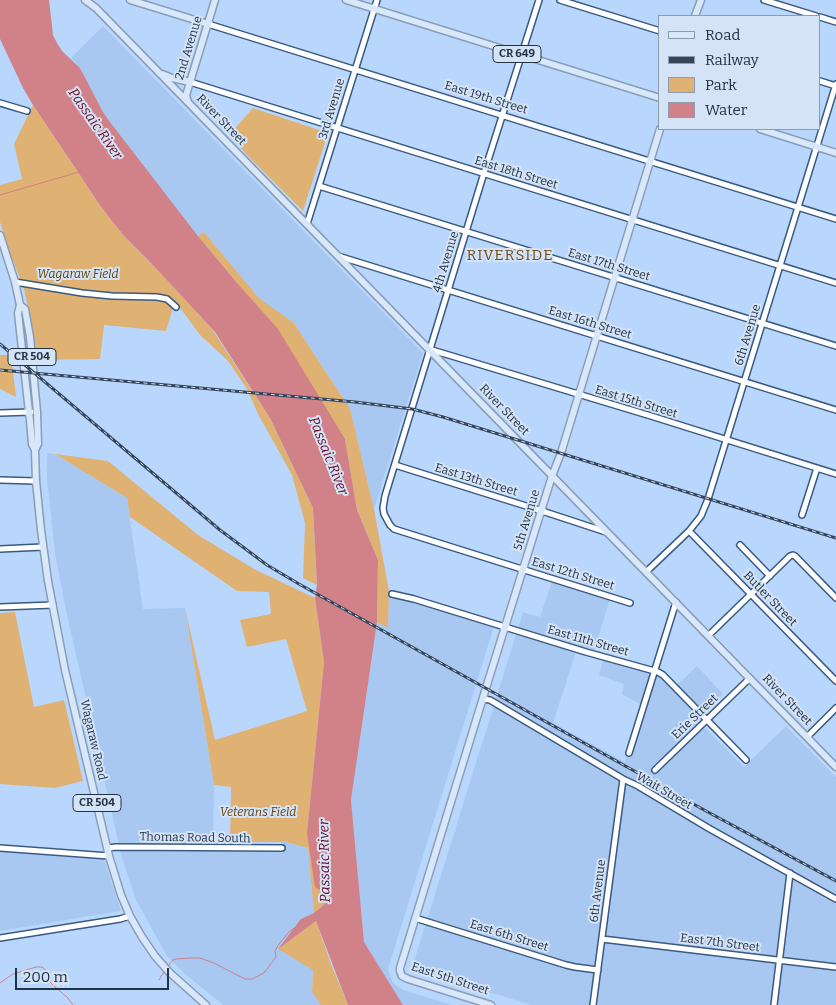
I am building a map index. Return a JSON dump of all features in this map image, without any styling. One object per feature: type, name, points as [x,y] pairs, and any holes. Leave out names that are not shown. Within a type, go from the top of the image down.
[{"type":"main road","name":"River Street","points":[[85,0],[96,8],[836,766]]},
{"type":"main road","points":[[92,0],[96,8]]},
{"type":"main road","name":"East 19th Street","points":[[130,0],[208,24]]},
{"type":"main road","name":"2nd Avenue","points":[[188,103],[186,96],[215,0]]},
{"type":"main road","points":[[346,0],[374,9]]},
{"type":"main road","points":[[696,15],[700,0]]},
{"type":"main road","name":"CR 649","points":[[374,9],[658,97]]},
{"type":"main road","name":"River Street","points":[[156,70],[166,76],[190,82]]},
{"type":"main road","name":"5th Avenue","points":[[416,918],[660,130]]},
{"type":"main road","points":[[763,130],[836,152]]},
{"type":"main road","name":"Wagaraw Road","points":[[0,235],[15,282],[20,305],[25,309],[28,324],[33,412],[38,444],[35,450],[36,481],[43,547],[65,670],[109,856],[130,916],[148,946],[169,972],[206,1005]]},
{"type":"main road","name":"East 5th Street","points":[[416,918],[400,968],[402,976],[491,1005]]},
{"type":"street","name":"3rd Avenue","points":[[307,224],[377,0]]},
{"type":"street","name":"4th Avenue","points":[[394,529],[384,514],[385,496],[539,0]]},
{"type":"street","points":[[560,0],[658,30]]},
{"type":"street","points":[[764,0],[812,15]]},
{"type":"street","points":[[821,18],[836,22]]},
{"type":"street","name":"East 19th Street","points":[[208,24],[836,219]]},
{"type":"street","points":[[821,81],[836,85]]},
{"type":"street","name":"East 18th Street","points":[[190,82],[836,283]]},
{"type":"street","name":"6th Avenue","points":[[646,572],[689,531],[701,516],[708,499],[836,85]]},
{"type":"street","points":[[0,103],[27,112]]},
{"type":"street","name":"East 17th Street","points":[[319,186],[836,346]]},
{"type":"street","name":"East 16th Street","points":[[338,256],[836,410]]},
{"type":"street","points":[[15,282],[82,293],[157,297],[168,299],[176,307]]},
{"type":"street","name":"East 15th Street","points":[[430,350],[836,474]]},
{"type":"street","points":[[0,413],[33,412]]},
{"type":"street","name":"East 13th Street","points":[[395,465],[608,532]]},
{"type":"street","points":[[802,515],[817,468]]},
{"type":"street","points":[[0,480],[36,481]]},
{"type":"street","name":"East 12th Street","points":[[394,529],[630,603]]},
{"type":"street","name":"Butler Street","points":[[689,531],[836,681]]},
{"type":"street","points":[[740,545],[770,576]]},
{"type":"street","points":[[0,549],[43,547]]},
{"type":"street","points":[[708,636],[793,555],[836,598]]},
{"type":"street","name":"East 11th Street","points":[[392,594],[663,675],[746,760]]},
{"type":"street","points":[[629,753],[676,602]]},
{"type":"street","points":[[0,607],[53,605]]},
{"type":"street","name":"Erie Street","points":[[655,770],[750,678]]},
{"type":"street","name":"Wait Street","points":[[483,700],[490,700],[623,779],[836,899]]},
{"type":"street","points":[[807,736],[836,708]]},
{"type":"street","name":"6th Avenue","points":[[593,1005],[623,779]]},
{"type":"street","points":[[0,848],[109,856]]},
{"type":"street","name":"Thomas Road South","points":[[107,848],[282,848]]},
{"type":"street","points":[[774,1005],[790,873]]},
{"type":"street","points":[[0,938],[116,920],[130,916]]},
{"type":"street","name":"East 6th Street","points":[[416,918],[566,965],[598,970]]},
{"type":"street","name":"East 7th Street","points":[[602,939],[836,967]]},
{"type":"shaded area","points":[[103,26],[423,353],[374,509],[350,409],[294,323],[259,298],[204,232],[198,236],[110,122],[80,68],[71,58]]},
{"type":"shaded area","points":[[47,453],[55,454],[127,498],[143,609],[185,608],[214,785],[213,851],[281,852],[281,842],[308,848],[314,913],[301,919],[313,970],[312,992],[321,1005],[223,1005],[184,973],[167,956],[136,900],[122,858],[66,610],[55,554],[47,479]]},
{"type":"shaded area","points":[[553,578],[611,596],[593,654],[577,649],[553,723],[625,762],[643,706],[622,694],[624,684],[599,675],[604,657],[655,667],[675,687],[697,666],[723,694],[697,720],[744,767],[786,726],[836,777],[836,1005],[531,1005],[412,968],[523,612],[540,617]]},
{"type":"shaded area","points":[[389,591],[495,623],[388,969],[393,983],[403,990],[452,1005],[403,1005],[364,942],[351,800],[377,622],[388,628]]},
{"type":"shaded area","points":[[0,852],[104,859],[121,911],[0,931]]},
{"type":"green space","name":"Wagaraw Field","points":[[33,105],[111,220],[212,329],[270,418],[313,508],[317,585],[303,578],[305,523],[292,475],[258,414],[247,389],[228,361],[200,335],[175,301],[166,331],[104,325],[100,359],[35,360],[31,322],[24,289],[0,222],[0,185],[22,179],[14,144]]},
{"type":"green space","points":[[253,108],[328,133],[303,211],[229,135]]},
{"type":"green space","points":[[204,232],[259,298],[294,323],[350,409],[374,509],[389,591],[388,628],[377,622],[378,560],[357,510],[345,439],[237,283],[198,236]]},
{"type":"green space","points":[[0,355],[11,355],[16,397],[0,389]]},
{"type":"green space","name":"Veterans Field","points":[[55,454],[108,461],[198,535],[256,570],[315,598],[324,662],[307,833],[332,898],[314,913],[308,848],[286,842],[230,842],[231,787],[214,785],[185,608],[215,740],[307,711],[286,639],[247,647],[240,620],[271,614],[269,592],[237,591],[130,517],[127,498]]},
{"type":"green space","points":[[15,612],[34,707],[64,700],[83,781],[55,788],[0,784],[0,613]]},
{"type":"green space","points":[[316,921],[348,1005],[321,1005],[312,992],[313,970],[278,949]]},
{"type":"water","name":"Passaic River","points":[[0,0],[49,0],[53,35],[62,51],[80,68],[103,112],[198,236],[278,329],[345,439],[357,510],[378,560],[377,622],[351,800],[364,942],[403,1005],[348,1005],[316,921],[278,949],[301,919],[314,913],[332,898],[315,887],[307,833],[324,662],[315,598],[317,585],[313,508],[270,418],[215,332],[111,220],[33,105],[0,39]]},
{"type":"waterway","points":[[0,195],[79,172]]},
{"type":"waterway","points":[[167,967],[176,959],[200,958],[245,979],[252,979],[264,973],[276,957],[275,951],[279,944],[294,928]]},
{"type":"waterway","points":[[0,983],[13,974],[42,967],[48,973],[47,979],[73,1005]]},
{"type":"waterway","points":[[159,980],[165,970]]},
{"type":"railway","points":[[0,344],[220,530],[267,565],[706,811],[836,881]]},
{"type":"railway","points":[[0,370],[355,402],[412,409],[836,538]]},
{"type":"district","name":"RIVERSIDE","points":[[510,256]]}]
